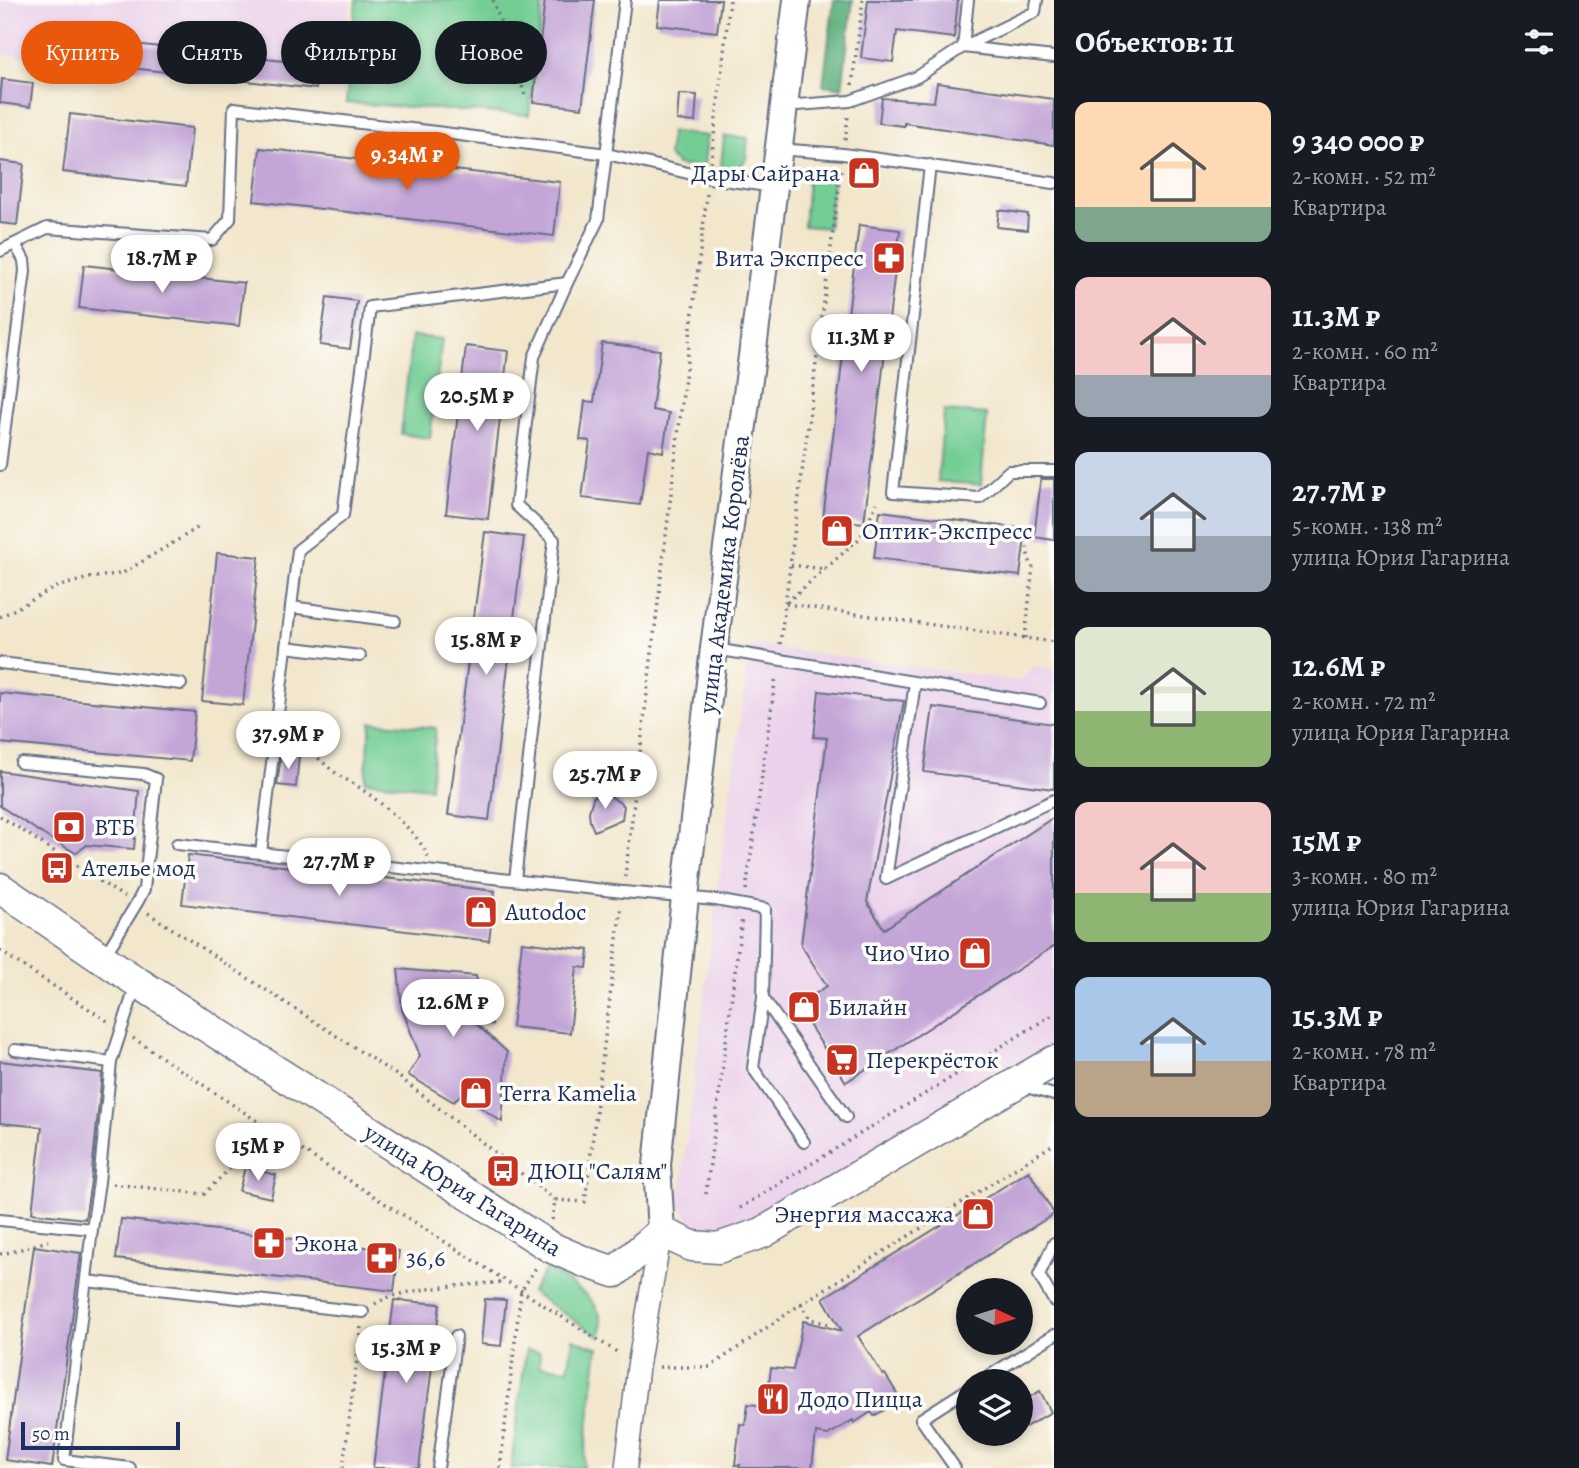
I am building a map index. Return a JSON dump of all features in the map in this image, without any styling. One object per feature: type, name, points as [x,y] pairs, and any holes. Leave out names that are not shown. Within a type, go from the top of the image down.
[{"type":"main road","name":"улица Юрия Гагарина","points":[[0,888],[137,982],[550,1247],[615,1272],[661,1233]]},
{"type":"main road","points":[[661,1233],[692,1245],[718,1248],[762,1233],[1054,1061]]},
{"type":"street","name":"улица Академика Королёва","points":[[661,1233],[657,1165],[685,897],[797,0]]},
{"type":"street","points":[[626,1468],[638,1367],[661,1233]]},
{"type":"lane","points":[[514,880],[554,540],[516,505],[534,357],[598,220],[625,0]]},
{"type":"lane","points":[[963,47],[968,0]]},
{"type":"lane","points":[[784,106],[850,101],[917,77],[963,47],[1035,12],[1037,0]]},
{"type":"lane","points":[[963,47],[1054,57]]},
{"type":"lane","points":[[0,251],[47,228],[212,240],[230,219],[234,108],[607,154],[709,178],[775,187]]},
{"type":"lane","points":[[779,149],[843,154],[1054,183]]},
{"type":"lane","points":[[930,165],[893,492],[981,498],[1009,471],[1054,471]]},
{"type":"lane","points":[[0,465],[24,286],[24,260],[15,244]]},
{"type":"lane","points":[[261,853],[298,550],[343,515],[370,307],[567,283]]},
{"type":"lane","points":[[291,607],[395,621]]},
{"type":"lane","points":[[286,647],[360,656]]},
{"type":"lane","points":[[714,648],[1040,703]]},
{"type":"lane","points":[[0,663],[181,684]]},
{"type":"lane","points":[[915,683],[886,879],[1054,800]]},
{"type":"lane","points":[[21,763],[144,774],[156,779],[144,889],[103,958]]},
{"type":"lane","points":[[177,844],[716,900],[765,909],[763,998],[753,1068],[804,1142]]},
{"type":"lane","points":[[130,1468],[64,1460],[99,1182],[111,1062],[137,982]]},
{"type":"lane","points":[[763,998],[846,1117]]},
{"type":"lane","points":[[15,1050],[111,1062]]},
{"type":"lane","points":[[1017,1084],[1054,1095]]},
{"type":"lane","points":[[0,1220],[92,1229]]},
{"type":"lane","points":[[1054,1243],[1039,1275],[1054,1301]]},
{"type":"lane","points":[[86,1281],[363,1312]]},
{"type":"lane","points":[[1000,1369],[1054,1335]]},
{"type":"lane","points":[[438,1468],[456,1336]]},
{"type":"lane","points":[[955,1468],[921,1419],[956,1397]]},
{"type":"path","points":[[494,0],[526,98]]},
{"type":"path","points":[[585,1202],[730,0]]},
{"type":"path","points":[[706,1194],[791,565],[863,0]]},
{"type":"path","points":[[785,604],[860,538],[877,503]]},
{"type":"path","points":[[1025,638],[1032,566],[1027,559],[1031,522]]},
{"type":"path","points":[[0,617],[56,587],[123,573],[199,527]]},
{"type":"path","points":[[791,565],[825,569]]},
{"type":"path","points":[[785,604],[1054,642]]},
{"type":"path","points":[[275,740],[295,743],[308,749],[335,773],[384,806],[425,848],[435,872]]},
{"type":"path","points":[[0,816],[398,1076],[555,1200]]},
{"type":"path","points":[[0,951],[269,1129],[638,1367],[710,1367],[801,1304],[1054,1144]]},
{"type":"path","points":[[740,1208],[1054,1014]]},
{"type":"path","points":[[99,1182],[204,1194],[269,1129]]},
{"type":"path","points":[[0,1254],[46,1242],[66,1227]]},
{"type":"path","points":[[343,1468],[363,1312],[381,1300],[414,1291],[507,1282]]},
{"type":"path","points":[[500,1468],[521,1291]]},
{"type":"path","points":[[801,1304],[810,1320],[828,1324]]},
{"type":"shaded area","points":[[0,0],[350,0],[348,21],[281,21],[281,84],[343,84],[342,91],[267,83],[267,21],[157,21],[157,71],[143,69],[143,21],[21,21],[21,56],[0,54]]},
{"type":"shaded area","points":[[750,644],[1019,681],[1034,666],[1054,669],[1054,1045],[737,1242],[718,1244],[696,1231],[679,1203]]},
{"type":"green space","points":[[356,0],[543,0],[540,21],[435,21],[435,84],[533,84],[529,115],[346,103],[348,84],[421,84],[421,21],[354,21]]},
{"type":"green space","points":[[834,0],[853,0],[842,88],[823,85]]},
{"type":"green space","points":[[671,132],[707,136],[704,168],[677,165],[668,156]]},
{"type":"green space","points":[[724,136],[748,138],[746,159],[738,170],[721,168]]},
{"type":"green space","points":[[817,172],[834,173],[828,228],[804,226],[808,179]]},
{"type":"green space","points":[[412,336],[442,339],[430,438],[401,434]]},
{"type":"green space","points":[[944,411],[987,414],[981,485],[938,481]]},
{"type":"green space","points":[[371,722],[436,728],[430,788],[365,781]]},
{"type":"green space","points":[[547,1268],[577,1288],[594,1304],[602,1324],[600,1337],[531,1292]]},
{"type":"green space","points":[[573,1339],[598,1348],[583,1468],[511,1468],[526,1350],[540,1352],[539,1366],[568,1369]]},
{"type":"building","points":[[545,0],[595,0],[582,108],[533,102],[535,84],[547,84],[547,21],[543,21]]},
{"type":"building","points":[[660,0],[721,0],[717,32],[657,25]]},
{"type":"building","points":[[868,0],[958,0],[954,38],[897,31],[893,62],[861,58]]},
{"type":"building","points":[[143,45],[157,47],[157,71],[143,69]]},
{"type":"building","points":[[267,59],[281,61],[281,84],[317,84],[316,89],[267,83]]},
{"type":"building","points":[[2,79],[33,84],[30,107],[0,103]]},
{"type":"building","points":[[937,83],[1054,99],[1054,145],[904,123],[904,126],[879,123],[882,98],[934,102]]},
{"type":"building","points":[[679,94],[697,95],[695,122],[677,120]]},
{"type":"building","points":[[70,114],[192,128],[186,186],[63,172]]},
{"type":"building","points":[[260,148],[560,182],[554,236],[254,201]]},
{"type":"building","points":[[0,161],[24,164],[17,225],[0,223]]},
{"type":"building","points":[[999,210],[1028,214],[1027,230],[997,227]]},
{"type":"building","points":[[859,225],[900,230],[864,523],[823,519]]},
{"type":"building","points":[[84,265],[244,283],[239,326],[79,308]]},
{"type":"building","points":[[327,297],[357,301],[350,349],[320,345]]},
{"type":"building","points":[[602,343],[660,350],[652,410],[669,413],[663,452],[648,449],[640,505],[582,498],[590,441],[580,440],[585,401],[594,402]]},
{"type":"building","points":[[466,346],[508,351],[488,519],[446,514]]},
{"type":"building","points":[[1041,479],[1054,479],[1054,540],[1034,537]]},
{"type":"building","points":[[880,511],[1026,529],[1020,576],[874,558]]},
{"type":"building","points":[[485,532],[524,537],[489,820],[448,815]]},
{"type":"building","points":[[217,553],[259,557],[243,705],[202,701]]},
{"type":"building","points":[[819,691],[904,701],[867,902],[884,929],[1054,817],[1054,946],[846,1082],[797,1006],[827,986],[801,945],[827,738],[814,737]]},
{"type":"building","points":[[0,693],[195,712],[190,761],[0,743]]},
{"type":"building","points":[[933,707],[1054,724],[1054,789],[924,772]]},
{"type":"building","points":[[281,755],[299,756],[296,787],[277,785]]},
{"type":"building","points":[[0,771],[139,791],[134,849],[87,845],[76,853],[44,835],[0,806]]},
{"type":"building","points":[[601,789],[624,806],[622,819],[594,831],[589,812],[593,798]]},
{"type":"building","points":[[188,855],[495,891],[489,941],[182,904]]},
{"type":"building","points":[[522,942],[589,950],[587,968],[577,967],[570,1033],[512,1027]]},
{"type":"building","points":[[398,969],[476,976],[481,1001],[492,1024],[474,1022],[507,1052],[502,1122],[461,1094],[454,1102],[408,1075],[420,1056],[402,1009]]},
{"type":"building","points":[[0,1061],[102,1073],[85,1219],[32,1213],[42,1127],[0,1123]]},
{"type":"building","points":[[245,1167],[276,1175],[271,1198],[239,1191]]},
{"type":"building","points":[[1029,1171],[1054,1214],[858,1336],[901,1400],[874,1416],[871,1412],[828,1435],[816,1433],[812,1468],[739,1468],[740,1465],[735,1465],[740,1424],[745,1425],[748,1404],[766,1406],[771,1368],[793,1370],[803,1321],[842,1331],[823,1298]]},
{"type":"building","points":[[121,1219],[399,1251],[394,1291],[116,1259]]},
{"type":"building","points":[[34,1246],[81,1253],[52,1467],[5,1460]]},
{"type":"building","points":[[485,1299],[506,1300],[501,1346],[481,1344]]},
{"type":"building","points":[[394,1300],[440,1304],[419,1468],[373,1468]]},
{"type":"building","points":[[1040,1391],[1051,1412],[1033,1422],[1033,1395]]},
{"type":"place","name":"Дары Сайрана","points":[[864,173]]},
{"type":"place","name":"Вита Экспресс","points":[[889,258]]},
{"type":"place","name":"Оптик-Экспресс","points":[[837,531]]},
{"type":"place","name":"ВТБ","points":[[69,827]]},
{"type":"place","name":"Ателье мод","points":[[57,868]]},
{"type":"place","name":"Autodoc","points":[[481,912]]},
{"type":"place","name":"Чио Чио","points":[[975,953]]},
{"type":"place","name":"Билайн","points":[[804,1007]]},
{"type":"place","name":"Перекрёсток","points":[[842,1060]]},
{"type":"place","name":"Terra Kamelia","points":[[476,1093]]},
{"type":"place","name":"ДЮЦ \"Салям\"","points":[[503,1171]]},
{"type":"place","name":"Энергия массажа","points":[[978,1214]]},
{"type":"place","name":"Экона","points":[[269,1243]]},
{"type":"place","name":"36,6","points":[[382,1258]]},
{"type":"place","name":"Додо Пицца","points":[[773,1399]]}]
